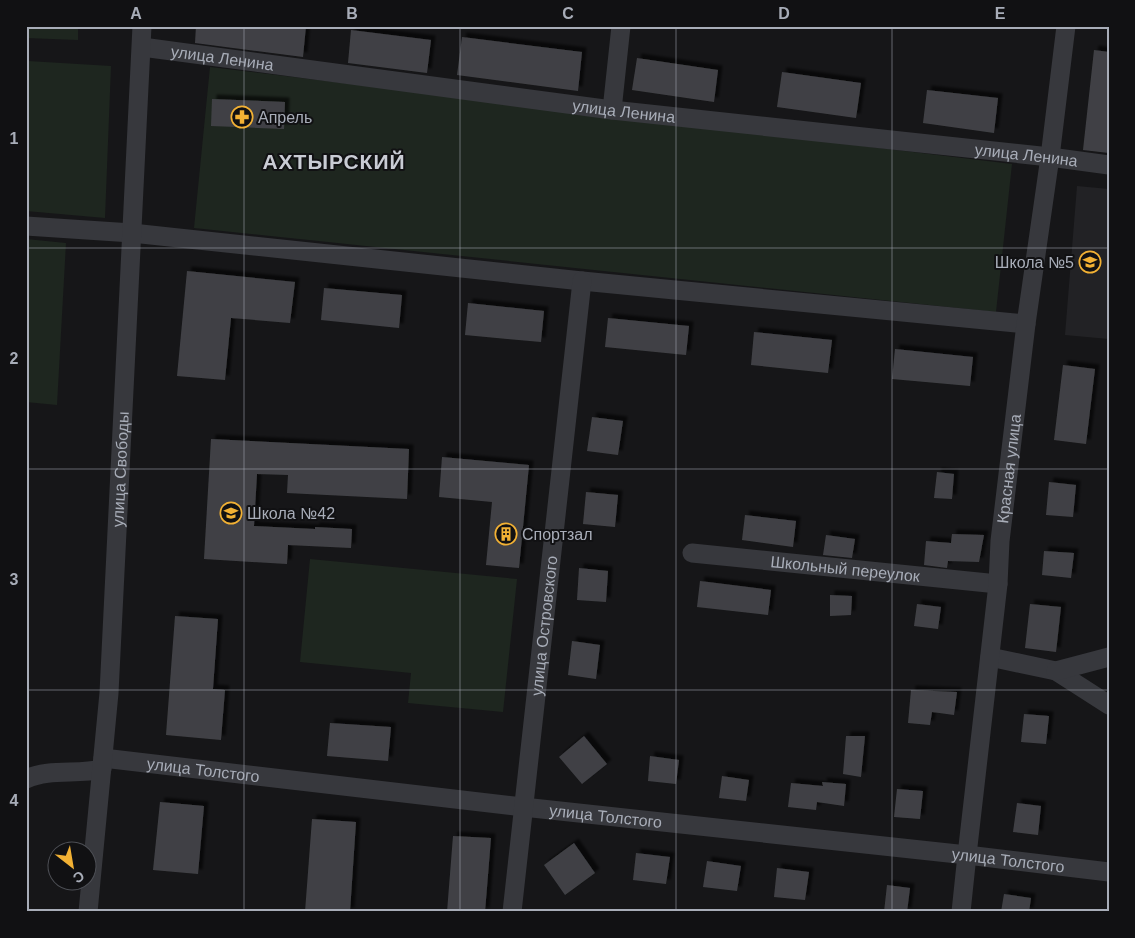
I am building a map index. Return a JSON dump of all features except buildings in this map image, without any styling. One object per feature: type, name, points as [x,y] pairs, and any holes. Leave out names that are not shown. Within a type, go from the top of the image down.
[{"type":"street","name":"улица Свободы","points":[[88,912],[109,693],[142,26]]},
{"type":"street","points":[[612,110],[621,26]]},
{"type":"street","name":"Красная улица","points":[[961,912],[998,584],[1000,541],[1026,324],[1050,157],[1066,26]]},
{"type":"street","name":"улица Ленина","points":[[142,47],[612,110],[1109,165]]},
{"type":"street","points":[[26,226],[132,233],[582,281],[1026,324]]},
{"type":"street","name":"улица Островского","points":[[512,912],[582,281]]},
{"type":"street","name":"Школьный переулок","points":[[692,554],[998,584]]},
{"type":"street","points":[[990,657],[1056,671],[1109,705]]},
{"type":"street","points":[[1056,671],[1109,657]]},
{"type":"street","name":"улица Толстого","points":[[26,779],[54,772],[90,771],[103,763],[967,855],[1109,872]]},
{"type":"shaded area","points":[[26,26],[78,26],[78,40],[26,38]]},
{"type":"shaded area","points":[[28,61],[111,66],[105,218],[26,211],[26,94]]},
{"type":"shaded area","points":[[210,67],[1012,164],[996,312],[194,228]]},
{"type":"shaded area","name":"Школа №5","points":[[1077,186],[1109,189],[1109,339],[1065,335]]},
{"type":"shaded area","points":[[26,239],[66,243],[57,405],[26,402]]},
{"type":"shaded area","points":[[310,559],[517,579],[503,712],[408,703],[411,673],[300,662]]},
{"type":"place","name":"Апрель","points":[[242,117]]},
{"type":"place","name":"Школа №5","points":[[1090,262]]},
{"type":"place","name":"Школа №42","points":[[231,513]]},
{"type":"place","name":"Спортзал","points":[[506,534]]},
{"type":"district","name":"АХТЫРСКИЙ","points":[[334,162]]}]
